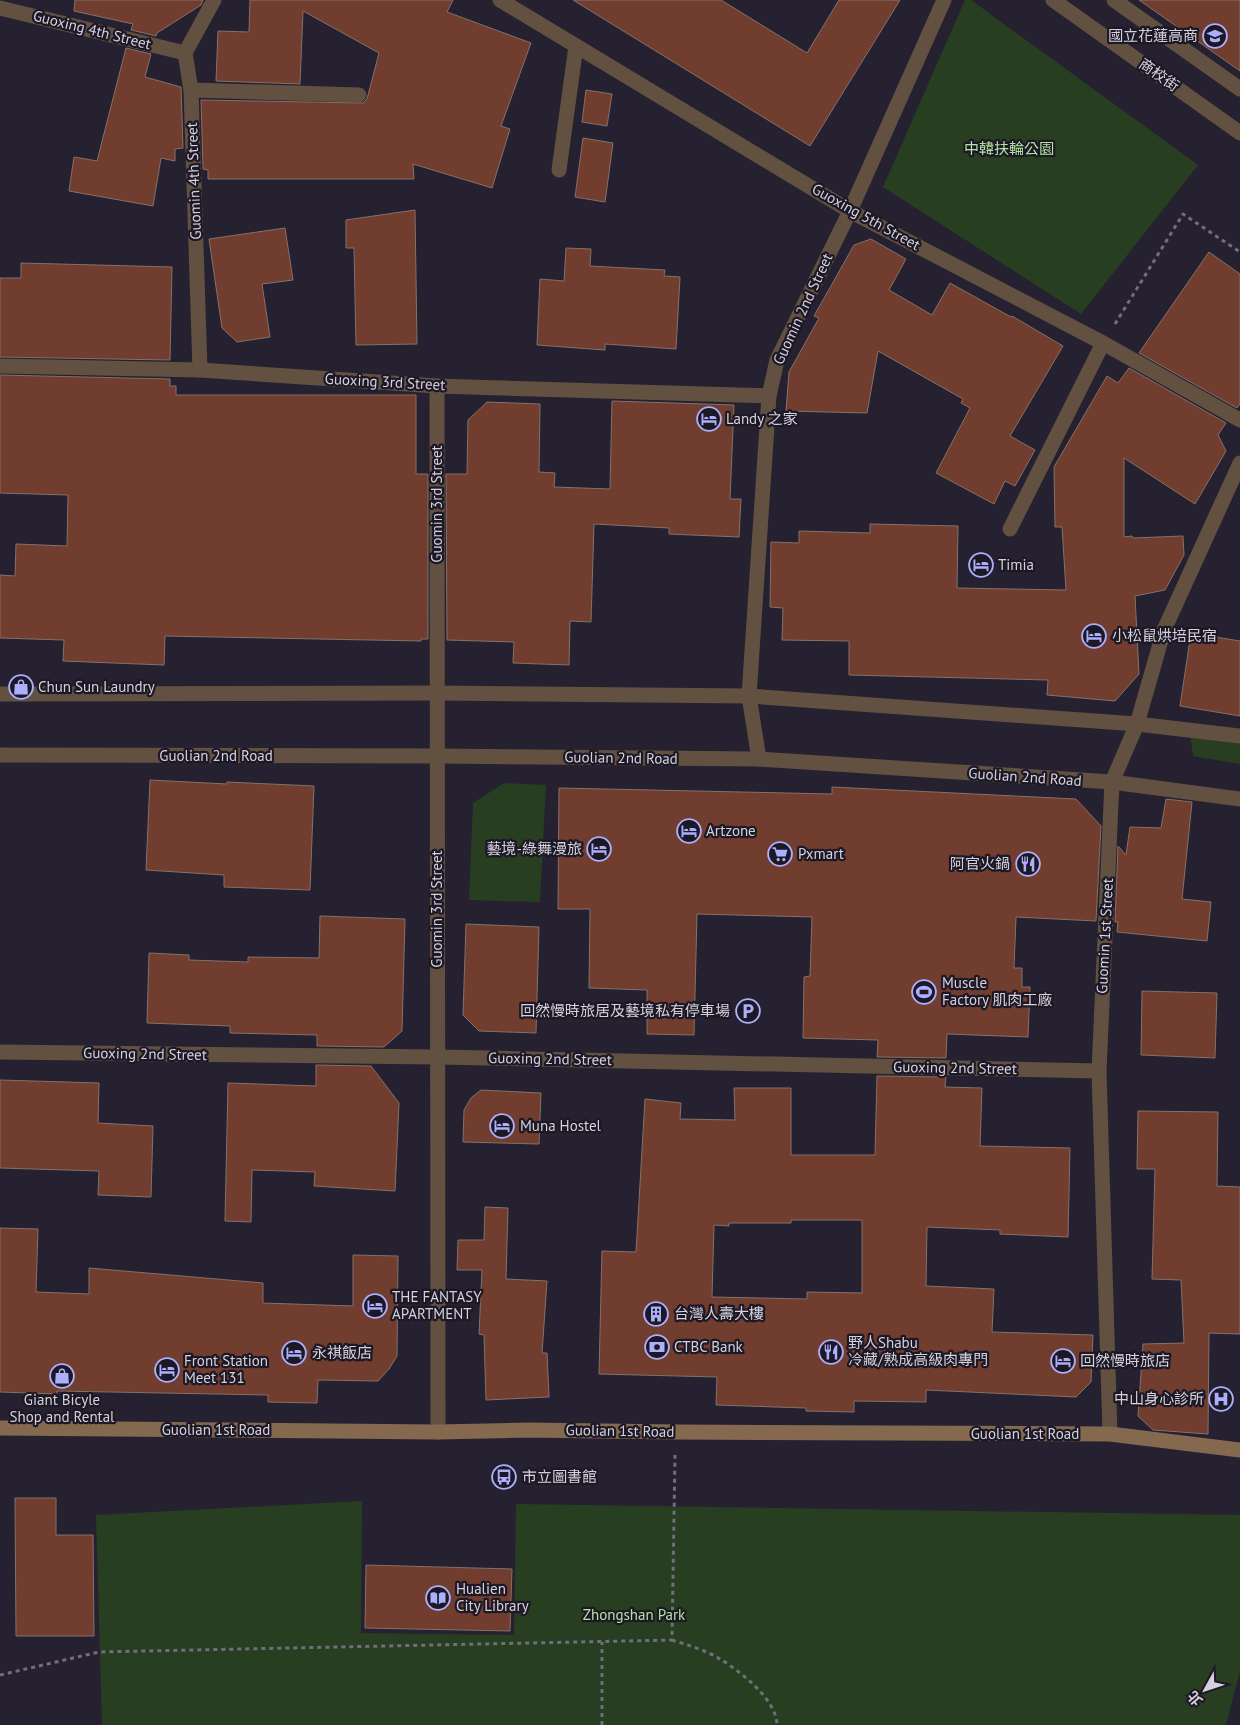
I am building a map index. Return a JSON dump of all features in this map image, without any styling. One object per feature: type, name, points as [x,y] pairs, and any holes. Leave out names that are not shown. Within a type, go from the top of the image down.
[{"type":"street","points":[[185,53],[214,0]]},
{"type":"street","name":"Guoxing 5th Street","points":[[500,0],[850,211],[1103,343],[1240,420]]},
{"type":"street","name":"Guomin 2nd Street","points":[[760,760],[749,696],[769,396],[777,360],[850,211],[944,0]]},
{"type":"street","name":"商校街","points":[[1053,0],[1240,133]]},
{"type":"street","points":[[1114,0],[1240,89]]},
{"type":"street","name":"Guoxing 4th Street","points":[[0,8],[185,53]]},
{"type":"street","points":[[560,170],[576,46]]},
{"type":"street","name":"Guomin 4th Street","points":[[185,53],[191,90],[200,370]]},
{"type":"street","points":[[191,90],[358,95]]},
{"type":"street","points":[[1010,529],[1103,343]]},
{"type":"street","name":"Guoxing 3rd Street","points":[[0,366],[200,370],[437,386],[769,396]]},
{"type":"street","name":"Guomin 3rd Street","points":[[437,386],[438,1432]]},
{"type":"street","name":"Guomin 1st Street","points":[[1110,1434],[1099,1071],[1112,782],[1137,724],[1164,630],[1240,462]]},
{"type":"street","points":[[0,694],[438,693],[749,696],[1137,724],[1240,736]]},
{"type":"street","name":"Guolian 2nd Road","points":[[0,756],[436,756],[760,760],[1112,782],[1240,799]]},
{"type":"street","name":"Guoxing 2nd Street","points":[[0,1052],[438,1057],[1099,1071]]},
{"type":"street","name":"Guolian 1st Road","points":[[0,1428],[438,1432],[527,1430],[1110,1434],[1240,1450]]},
{"type":"path","points":[[1103,343],[1183,214],[1240,252]]},
{"type":"path","points":[[672,1640],[676,1432]]},
{"type":"path","points":[[0,1675],[99,1652],[672,1640],[719,1658],[758,1689],[777,1715],[777,1725]]},
{"type":"path","points":[[602,1642],[602,1725]]},
{"type":"green space","name":"中韓扶輪公園","points":[[965,0],[971,0],[1198,165],[1081,314],[883,187]]},
{"type":"green space","points":[[1190,734],[1240,743],[1240,764],[1193,756]]},
{"type":"green space","points":[[504,783],[546,785],[540,902],[469,900],[473,803]]},
{"type":"green space","name":"Zhongshan Park","points":[[362,1501],[361,1633],[514,1635],[516,1504],[1240,1515],[1240,1671],[1226,1725],[102,1725],[96,1515]]},
{"type":"building","points":[[75,0],[203,0],[201,5],[157,33],[156,36],[131,30],[133,24],[74,11]]},
{"type":"building","points":[[250,0],[453,0],[447,12],[531,43],[501,126],[510,129],[492,188],[413,164],[414,179],[208,179],[208,170],[203,169],[201,100],[363,103],[367,99],[379,53],[303,11],[300,84],[216,81],[218,31],[249,32]]},
{"type":"building","points":[[573,0],[721,0],[807,53],[839,0],[900,0],[810,146]]},
{"type":"building","name":"國立花蓮高商","points":[[1139,0],[1240,0],[1240,71]]},
{"type":"building","points":[[126,48],[151,54],[145,77],[181,87],[183,148],[175,149],[175,161],[161,158],[153,206],[69,191],[74,157],[97,161]]},
{"type":"building","points":[[586,90],[612,94],[607,126],[582,122]]},
{"type":"building","points":[[583,138],[613,143],[605,202],[575,197]]},
{"type":"building","points":[[415,210],[417,344],[356,345],[354,248],[346,248],[346,220]]},
{"type":"building","points":[[285,228],[293,280],[262,284],[270,337],[237,342],[222,328],[209,239]]},
{"type":"building","points":[[871,239],[906,259],[889,290],[932,315],[950,283],[1063,346],[1010,436],[1035,450],[1015,486],[1005,481],[994,504],[936,473],[970,408],[961,403],[963,399],[878,351],[867,413],[786,411],[789,372],[819,318],[814,316],[854,245]]},
{"type":"building","points":[[566,248],[591,249],[590,266],[665,270],[664,276],[680,277],[676,349],[605,344],[605,350],[537,345],[540,279],[564,281]]},
{"type":"building","points":[[1209,252],[1240,274],[1240,404],[1237,408],[1139,353]]},
{"type":"building","points":[[21,263],[172,267],[170,360],[0,357],[0,278],[21,278]]},
{"type":"building","points":[[1129,368],[1226,423],[1218,435],[1226,451],[1195,504],[1124,458],[1124,537],[1183,536],[1184,555],[1165,590],[1135,596],[1139,674],[1115,701],[1047,695],[1048,680],[849,675],[849,641],[782,640],[783,608],[770,607],[771,542],[799,543],[799,531],[870,533],[870,524],[958,526],[957,588],[1066,590],[1062,527],[1055,527],[1054,467],[1107,376],[1118,383]]},
{"type":"building","points":[[0,375],[170,379],[170,386],[176,386],[176,395],[416,395],[416,474],[428,474],[428,639],[421,639],[421,641],[165,636],[164,665],[63,661],[64,640],[0,638],[0,575],[15,576],[16,544],[67,546],[68,495],[0,493]]},
{"type":"building","points":[[612,401],[734,405],[730,499],[741,499],[739,537],[669,534],[669,528],[594,524],[591,622],[570,621],[569,665],[513,663],[514,642],[447,640],[446,474],[467,474],[468,420],[487,402],[540,404],[539,472],[555,473],[554,487],[610,489]]},
{"type":"building","points":[[1191,633],[1240,641],[1240,716],[1180,706]]},
{"type":"building","points":[[150,780],[314,786],[310,890],[224,887],[224,875],[146,870]]},
{"type":"building","points":[[832,787],[1076,799],[1101,826],[1096,921],[1016,917],[1014,968],[1022,968],[1022,987],[1030,987],[1028,1037],[947,1034],[946,1058],[877,1057],[878,1040],[803,1038],[804,977],[810,976],[812,917],[697,914],[694,1035],[647,1034],[647,990],[589,988],[590,909],[558,909],[559,788],[832,794]]},
{"type":"building","points":[[1166,799],[1192,802],[1182,899],[1211,902],[1207,941],[1117,932],[1118,922],[1115,922],[1118,846],[1126,855],[1130,827],[1161,828]]},
{"type":"building","points":[[320,916],[405,919],[402,1031],[384,1047],[317,1046],[317,1035],[230,1033],[230,1026],[147,1023],[149,953],[189,955],[189,960],[248,962],[248,957],[319,958]]},
{"type":"building","points":[[466,924],[539,927],[536,1033],[479,1031],[463,1015]]},
{"type":"building","points":[[1142,991],[1217,993],[1215,1058],[1141,1055]]},
{"type":"building","points":[[316,1065],[371,1066],[399,1103],[395,1191],[314,1186],[315,1172],[252,1170],[251,1222],[225,1221],[228,1083],[316,1086]]},
{"type":"building","points":[[877,1076],[946,1077],[945,1087],[982,1088],[980,1146],[1070,1148],[1068,1237],[1000,1234],[1000,1230],[927,1227],[926,1286],[994,1289],[992,1332],[1093,1335],[1091,1382],[1076,1397],[926,1390],[926,1402],[854,1401],[854,1412],[806,1411],[806,1408],[716,1405],[717,1377],[599,1374],[602,1251],[636,1252],[645,1099],[681,1103],[680,1119],[735,1120],[734,1088],[791,1088],[791,1155],[875,1155]],"holes":[[[791,1220],[862,1220],[862,1293],[807,1292],[807,1299],[712,1297],[714,1225],[729,1226],[729,1223],[791,1223]]]},
{"type":"building","points":[[0,1080],[99,1083],[98,1123],[153,1126],[151,1197],[98,1195],[99,1171],[0,1168]]},
{"type":"building","name":"Muna Hostel","points":[[481,1090],[541,1093],[539,1144],[463,1142],[464,1110],[471,1098]]},
{"type":"building","points":[[1138,1111],[1218,1112],[1217,1186],[1240,1187],[1240,1334],[1209,1333],[1208,1434],[1153,1430],[1138,1416],[1143,1344],[1184,1343],[1181,1280],[1152,1279],[1155,1169],[1137,1169]]},
{"type":"building","points":[[485,1207],[508,1208],[506,1279],[547,1281],[542,1353],[547,1353],[549,1397],[486,1400],[484,1335],[479,1334],[482,1270],[457,1270],[458,1240],[484,1240]]},
{"type":"building","points":[[0,1228],[38,1229],[36,1292],[89,1294],[89,1268],[263,1283],[263,1303],[353,1306],[353,1255],[398,1256],[397,1356],[378,1381],[318,1380],[317,1403],[268,1402],[268,1395],[57,1391],[57,1394],[0,1392]]},
{"type":"building","points":[[15,1498],[56,1498],[56,1535],[93,1535],[94,1636],[16,1636]]},
{"type":"building","name":"Hualien City Library","points":[[366,1565],[512,1569],[510,1631],[365,1628]]},
{"type":"place","name":"國立花蓮高商","points":[[1215,36]]},
{"type":"place","name":"Landy 之家","points":[[709,419]]},
{"type":"place","name":"Timia","points":[[981,565]]},
{"type":"place","name":"小松鼠烘培民宿","points":[[1094,636]]},
{"type":"place","name":"Chun Sun Laundry","points":[[21,687]]},
{"type":"place","name":"Artzone","points":[[689,831]]},
{"type":"place","name":"藝境-綠舞漫旅","points":[[599,849]]},
{"type":"place","name":"Pxmart","points":[[780,854]]},
{"type":"place","name":"阿官火鍋","points":[[1028,864]]},
{"type":"place","name":"Muscle Factory 肌肉工廠","points":[[924,992]]},
{"type":"place","name":"回然慢時旅居及藝境私有停車場","points":[[748,1011]]},
{"type":"place","name":"Muna Hostel","points":[[502,1126]]},
{"type":"place","name":"THE FANTASY APARTMENT","points":[[375,1306]]},
{"type":"place","name":"台灣人壽大樓","points":[[656,1314]]},
{"type":"place","name":"CTBC Bank","points":[[657,1347]]},
{"type":"place","name":"野人Shabu 冷藏/熟成高級肉專門","points":[[831,1352]]},
{"type":"place","name":"永祺飯店","points":[[294,1353]]},
{"type":"place","name":"回然慢時旅店","points":[[1063,1361]]},
{"type":"place","name":"Front Station Meet 131","points":[[167,1370]]},
{"type":"place","name":"Giant Bicyle Shop and Rental","points":[[62,1376]]},
{"type":"place","name":"中山身心診所","points":[[1221,1399]]},
{"type":"place","name":"市立圖書館","points":[[504,1477]]},
{"type":"place","name":"Hualien City Library","points":[[438,1598]]}]
